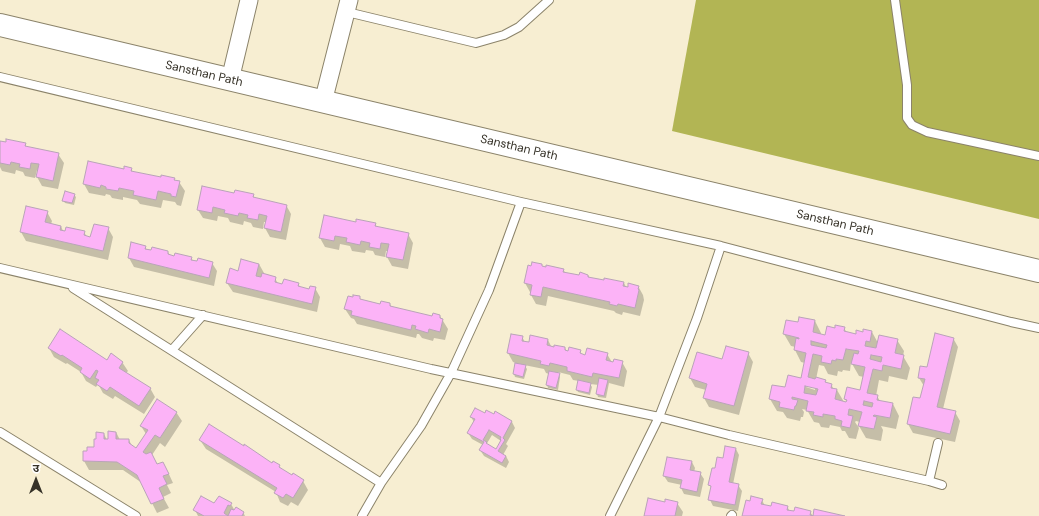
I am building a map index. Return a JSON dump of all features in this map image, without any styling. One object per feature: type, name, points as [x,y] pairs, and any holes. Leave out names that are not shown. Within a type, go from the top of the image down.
[{"type":"street","points":[[230,80],[249,0]]},
{"type":"street","points":[[323,102],[348,6]]},
{"type":"street","name":"Sansthan Path","points":[[0,25],[1039,271]]},
{"type":"lane","points":[[348,6],[476,42],[504,35],[519,27],[549,0]]},
{"type":"lane","points":[[895,0],[907,85],[907,118],[912,125],[927,132],[1039,156]]},
{"type":"lane","points":[[0,77],[521,202],[721,246],[1003,320],[1039,328]]},
{"type":"lane","points":[[362,516],[381,483],[421,426],[451,373],[490,290],[521,202]]},
{"type":"lane","points":[[610,516],[659,417],[697,318],[721,246]]},
{"type":"lane","points":[[0,268],[451,373],[659,417],[942,485]]},
{"type":"lane","points":[[68,284],[381,483]]},
{"type":"lane","points":[[172,350],[203,315]]},
{"type":"lane","points":[[0,432],[136,516]]},
{"type":"lane","points":[[929,481],[938,443]]},
{"type":"shaded area","points":[[696,0],[1039,0],[1039,219],[672,131]]},
{"type":"building","points":[[6,139],[26,143],[25,146],[59,153],[53,181],[36,177],[39,164],[31,163],[30,169],[19,167],[20,164],[11,162],[10,165],[0,163],[0,141],[6,142]]},
{"type":"building","points":[[88,161],[124,169],[124,166],[132,168],[131,171],[161,177],[161,175],[175,178],[174,180],[180,181],[176,197],[171,196],[171,194],[158,191],[156,200],[133,195],[134,191],[119,188],[118,191],[106,189],[106,187],[101,185],[100,188],[83,184]]},
{"type":"building","points":[[202,186],[234,193],[235,190],[254,194],[253,197],[287,205],[281,232],[264,228],[267,216],[259,214],[258,220],[247,218],[248,215],[239,213],[238,216],[224,213],[225,210],[213,207],[212,213],[197,210]]},
{"type":"building","points":[[65,191],[75,194],[72,203],[62,201]]},
{"type":"building","points":[[26,206],[48,211],[45,222],[61,226],[60,230],[65,231],[66,227],[85,231],[84,235],[90,237],[94,224],[109,227],[103,251],[20,232]]},
{"type":"building","points":[[324,215],[356,222],[356,219],[376,223],[375,226],[409,233],[403,260],[386,257],[389,244],[381,243],[380,249],[369,247],[370,243],[361,241],[360,245],[346,242],[347,238],[335,236],[334,241],[319,238]]},
{"type":"building","points":[[131,242],[146,246],[145,249],[151,250],[152,247],[168,251],[168,254],[174,256],[175,253],[192,257],[191,260],[197,261],[198,258],[213,262],[209,278],[128,258]]},
{"type":"building","points":[[241,259],[259,264],[256,276],[261,277],[262,273],[276,277],[275,282],[282,284],[284,279],[299,283],[298,286],[309,289],[310,286],[316,287],[312,304],[226,283],[230,268],[238,271]]},
{"type":"building","points":[[532,262],[542,264],[542,266],[546,267],[546,265],[564,269],[563,272],[579,275],[580,272],[588,275],[588,277],[604,280],[604,278],[624,282],[623,286],[628,287],[628,283],[639,286],[635,308],[618,304],[617,306],[609,304],[610,302],[543,287],[541,297],[530,295],[532,285],[524,283],[528,265],[531,266]]},
{"type":"building","points":[[353,295],[360,296],[360,299],[380,304],[381,301],[390,303],[390,306],[432,316],[433,313],[440,315],[440,318],[443,319],[440,332],[429,329],[428,333],[415,329],[416,326],[412,325],[411,330],[351,315],[352,311],[344,309],[348,296],[353,297]]},
{"type":"building","points":[[799,317],[815,320],[813,332],[825,335],[827,326],[835,328],[835,325],[845,327],[844,331],[856,334],[856,330],[863,332],[863,329],[872,331],[870,342],[866,341],[865,346],[876,348],[879,335],[898,339],[895,353],[904,355],[901,369],[883,365],[882,371],[873,369],[867,393],[878,395],[877,400],[893,403],[890,418],[874,415],[873,416],[877,417],[874,429],[858,426],[862,412],[849,409],[848,415],[853,416],[850,428],[841,426],[842,421],[835,419],[835,416],[823,414],[823,417],[813,415],[814,412],[806,411],[808,401],[792,397],[792,399],[798,400],[794,410],[779,407],[780,402],[769,399],[772,385],[785,387],[788,375],[801,378],[806,353],[794,350],[796,338],[799,338],[783,334],[786,320],[798,322]],"holes":[[[811,341],[827,345],[826,348],[811,345]],[[846,349],[859,351],[858,354],[854,353],[851,364],[865,367],[860,390],[847,387],[844,399],[847,400],[846,402],[835,399],[837,389],[831,388],[832,384],[825,382],[826,380],[816,377],[815,379],[808,377],[813,354],[822,356],[821,362],[831,364],[832,360],[843,360]],[[871,355],[882,357],[881,362],[870,359]],[[805,386],[818,389],[816,395],[804,393]],[[864,401],[873,403],[872,407],[863,405]]]},
{"type":"building","points":[[60,329],[107,360],[111,353],[123,362],[119,368],[151,388],[139,406],[110,387],[107,391],[96,384],[99,380],[95,378],[98,371],[96,370],[90,379],[80,372],[82,368],[48,348]]},
{"type":"building","points":[[935,333],[954,338],[937,407],[956,411],[950,434],[907,424],[913,397],[920,398],[925,379],[918,378],[920,366],[927,367]]},
{"type":"building","points":[[511,334],[523,336],[522,341],[529,342],[530,335],[548,339],[547,345],[554,347],[554,345],[565,347],[565,350],[568,351],[569,347],[581,350],[580,353],[585,355],[587,348],[608,353],[606,360],[613,362],[614,359],[623,361],[619,378],[593,373],[592,377],[567,371],[567,367],[550,363],[549,366],[540,364],[541,361],[507,353]]},
{"type":"building","points":[[726,346],[749,352],[734,406],[703,398],[707,384],[689,378],[697,352],[722,359]]},
{"type":"building","points":[[515,363],[526,365],[523,377],[513,374]]},
{"type":"building","points":[[549,371],[560,373],[556,388],[546,385]]},
{"type":"building","points":[[599,378],[608,380],[604,396],[596,394]]},
{"type":"building","points":[[578,380],[591,383],[589,393],[576,390]]},
{"type":"building","points":[[157,399],[177,412],[160,438],[155,435],[143,452],[146,454],[151,452],[157,464],[163,462],[169,474],[163,476],[167,484],[159,488],[164,499],[151,504],[137,475],[117,462],[83,461],[83,451],[87,451],[87,447],[94,447],[96,432],[104,433],[104,439],[108,439],[108,431],[116,432],[116,439],[129,439],[129,443],[136,448],[148,430],[140,426]]},
{"type":"building","points":[[475,408],[485,413],[486,410],[494,414],[495,411],[512,421],[503,438],[505,440],[498,451],[506,456],[502,463],[479,450],[484,442],[467,433],[475,419],[470,417]],"holes":[[[489,430],[501,437],[496,449],[483,440]]]},
{"type":"building","points":[[209,424],[244,446],[244,444],[272,463],[273,461],[280,465],[279,467],[292,475],[293,473],[304,480],[293,498],[286,494],[283,498],[274,493],[277,488],[199,440]]},
{"type":"building","points":[[725,446],[736,448],[729,482],[739,484],[735,505],[708,500],[711,486],[708,485],[712,468],[715,468],[717,457],[723,458]]},
{"type":"building","points":[[667,457],[692,461],[690,470],[701,472],[697,492],[680,488],[682,480],[663,476]]},
{"type":"building","points":[[201,496],[214,503],[219,496],[232,503],[230,506],[228,505],[224,513],[228,516],[204,516],[193,510]]},
{"type":"building","points":[[751,496],[763,499],[761,504],[771,506],[772,502],[788,506],[787,510],[794,511],[795,507],[811,511],[810,515],[813,516],[742,516],[746,500],[750,501]]},
{"type":"building","points":[[648,498],[665,502],[665,499],[678,502],[675,516],[644,516]]},
{"type":"building","points":[[236,507],[244,512],[242,516],[228,516],[231,509],[234,510]]},
{"type":"building","points":[[814,509],[845,516],[813,516]]}]
